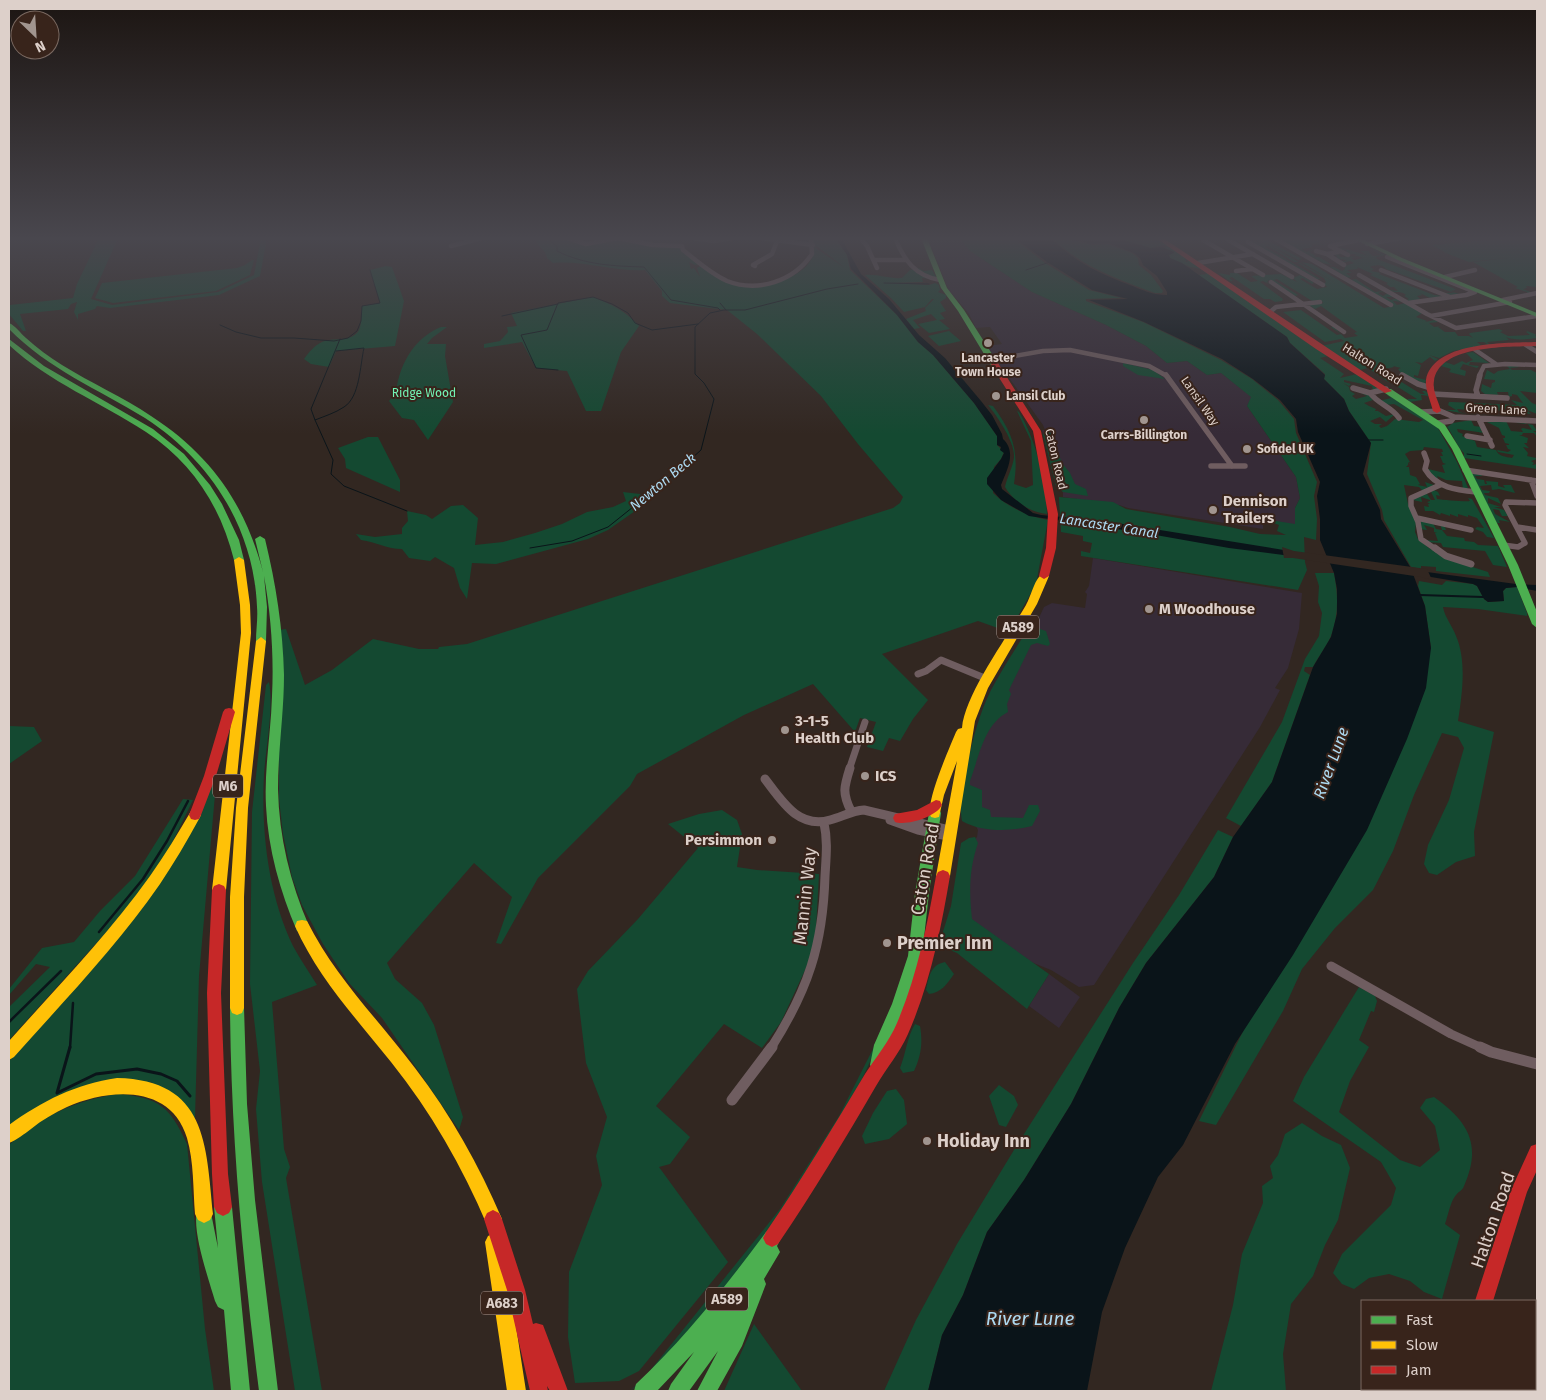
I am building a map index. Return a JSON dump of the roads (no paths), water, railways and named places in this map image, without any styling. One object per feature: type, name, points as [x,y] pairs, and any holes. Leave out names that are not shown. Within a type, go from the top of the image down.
[{"type":"main road","name":"Caton Road","points":[[643,1391],[674,1364],[707,1326],[787,1218],[844,1129],[878,1067],[882,1045],[934,918],[940,831],[936,805],[944,775],[987,679],[1034,600],[1049,557],[1053,519],[1043,454],[1037,430],[955,303]]},
{"type":"main road","name":"Halton Road","points":[[1258,303],[1273,310],[1318,347],[1422,412],[1438,423],[1447,433],[1519,578],[1537,624]]},
{"type":"main road","points":[[1511,303],[1537,316]]},
{"type":"main road","name":"M6","points":[[9,325],[16,334],[47,360],[113,397],[189,446],[222,483],[241,516],[255,558],[262,603],[262,628],[242,808],[237,897],[237,1066],[256,1302],[269,1391]]},
{"type":"main road","name":"M6","points":[[9,341],[30,362],[167,442],[203,479],[226,517],[241,562],[246,602],[243,667],[231,755],[220,868],[214,993],[220,1174],[241,1391]]},
{"type":"main road","points":[[1437,411],[1432,391],[1431,375],[1438,364],[1450,355],[1474,349],[1532,345]]},
{"type":"main road","name":"A683","points":[[189,446],[212,462],[228,478],[250,514],[266,558],[274,603],[278,675],[272,798],[275,840],[284,879],[297,917],[315,950],[345,995],[401,1061],[463,1157],[490,1214],[510,1268],[522,1311],[539,1391]]},
{"type":"main road","points":[[9,1052],[102,950],[137,909],[164,871],[192,821],[208,786],[243,667]]},
{"type":"main road","name":"Caton Road","points":[[922,947],[921,908],[930,896],[947,790],[952,774],[961,764],[968,731],[967,726]]},
{"type":"main road","points":[[899,818],[919,815],[936,805]]},
{"type":"main road","points":[[9,1135],[43,1111],[64,1100],[83,1092],[111,1086],[150,1088],[165,1094],[175,1102],[184,1113],[193,1134],[207,1239],[235,1342]]},
{"type":"main road","name":"Halton Road","points":[[1484,1300],[1519,1190],[1537,1152]]},
{"type":"main road","name":"A683","points":[[490,1214],[500,1290],[517,1391]]},
{"type":"main road","name":"Caton Road","points":[[678,1391],[712,1344],[763,1265],[775,1245],[787,1218]]},
{"type":"main road","points":[[707,1391],[727,1358],[743,1324],[763,1265]]},
{"type":"main road","points":[[522,1311],[535,1330],[544,1349],[559,1391]]},
{"type":"main road","points":[[670,1391],[685,1381]]},
{"type":"street","points":[[1273,310],[1309,303]]},
{"type":"street","points":[[1387,303],[1391,305]]},
{"type":"street","points":[[1409,303],[1456,328],[1537,316]]},
{"type":"street","points":[[1431,316],[1501,303]]},
{"type":"street","points":[[1304,304],[1344,332]]},
{"type":"street","points":[[1532,345],[1537,352]]},
{"type":"street","points":[[1474,349],[1496,364]]},
{"type":"street","name":"Lansil Way","points":[[992,360],[1042,350],[1070,350],[1149,366],[1160,370],[1171,379],[1232,466]]},
{"type":"street","points":[[1478,396],[1476,390],[1481,369],[1486,366],[1496,364],[1537,365]]},
{"type":"street","points":[[1402,374],[1432,391],[1506,398]]},
{"type":"street","points":[[1353,388],[1370,393],[1386,389]]},
{"type":"street","points":[[1370,393],[1376,401],[1393,411],[1399,418]]},
{"type":"street","points":[[1422,412],[1437,411]]},
{"type":"street","name":"Green Lane","points":[[1437,411],[1454,417],[1535,421]]},
{"type":"street","name":"Green Lane","points":[[1438,423],[1454,420],[1454,417]]},
{"type":"street","points":[[1478,417],[1492,446]]},
{"type":"street","points":[[1535,421],[1537,427]]},
{"type":"street","points":[[1467,436],[1490,440]]},
{"type":"street","points":[[1424,453],[1427,461],[1426,473],[1440,485],[1460,491],[1477,492]]},
{"type":"street","points":[[1211,466],[1245,466]]},
{"type":"street","points":[[1465,470],[1534,480],[1537,496]]},
{"type":"street","points":[[1440,485],[1426,492],[1416,494],[1411,498],[1417,518],[1420,539],[1446,556],[1471,564]]},
{"type":"street","points":[[1503,545],[1518,547],[1524,545],[1506,502],[1537,503]]},
{"type":"street","points":[[1417,518],[1471,530]]},
{"type":"street","points":[[1518,527],[1537,530]]},
{"type":"street","points":[[918,674],[926,671],[941,660],[987,679]]},
{"type":"street","points":[[851,811],[844,797],[844,786],[865,722]]},
{"type":"street","points":[[765,779],[783,804],[801,820],[811,824],[824,823],[851,811],[864,810],[899,818],[940,831]]},
{"type":"street","points":[[880,814],[892,821],[940,831]]},
{"type":"street","name":"Mannin Way","points":[[732,1100],[757,1069],[788,1024],[814,962],[821,928],[826,866],[828,836],[824,823]]},
{"type":"street","points":[[1331,966],[1451,1034],[1491,1052],[1537,1064]]},
{"type":"water","name":"River Lune","points":[[885,303],[893,303],[919,335],[945,358],[992,415],[1007,444],[1010,455],[1010,461],[1001,485],[1002,489],[1033,513],[1104,521],[1327,557],[1320,540],[1317,496],[1320,482],[1298,432],[1296,419],[1280,400],[1253,379],[1222,359],[1144,322],[1097,303],[1239,303],[1287,337],[1290,343],[1325,375],[1324,379],[1344,399],[1349,411],[1371,443],[1363,474],[1380,510],[1381,519],[1412,570],[1516,584],[1537,585],[1537,591],[1517,587],[1506,588],[1503,591],[1504,601],[1488,602],[1484,599],[1477,586],[1473,584],[1413,574],[1425,606],[1431,648],[1426,688],[1407,739],[1367,830],[1293,955],[1235,1044],[1183,1145],[1158,1177],[1125,1248],[1102,1312],[1087,1391],[928,1391],[942,1335],[963,1295],[987,1232],[1024,1180],[1071,1104],[1119,1008],[1146,963],[1214,877],[1233,837],[1272,782],[1313,667],[1331,637],[1337,614],[1337,589],[1334,573],[1329,561],[1229,548],[1029,516],[1001,500],[987,484],[987,478],[1004,453],[1000,450],[1001,447],[997,445],[997,436],[974,403],[933,355],[918,342]]},
{"type":"waterway","points":[[340,340],[348,338],[357,331],[361,321],[362,306],[378,303]]},
{"type":"waterway","points":[[610,303],[628,313],[635,323],[652,330],[698,324]]},
{"type":"waterway","name":"Newton Beck","points":[[691,303],[718,308],[720,310]]},
{"type":"waterway","name":"Newton Beck","points":[[720,303],[726,310]]},
{"type":"waterway","name":"Newton Beck","points":[[726,310],[745,310],[771,303]]},
{"type":"waterway","points":[[502,316],[558,304]]},
{"type":"waterway","points":[[558,304],[547,330],[521,335],[536,368],[558,370]]},
{"type":"waterway","name":"Newton Beck","points":[[530,548],[572,541],[608,527],[701,450],[714,399],[704,383],[695,374],[695,327],[710,313],[726,310]]},
{"type":"waterway","points":[[220,325],[236,332],[261,338],[340,340]]},
{"type":"waterway","points":[[315,420],[311,409],[340,340]]},
{"type":"waterway","points":[[315,420],[344,407],[353,396],[356,388],[364,348],[336,351]]},
{"type":"waterway","points":[[315,420],[333,460],[331,474],[344,486],[407,511]]},
{"type":"waterway","points":[[1368,440],[1383,440]]},
{"type":"waterway","points":[[1467,454],[1481,456]]},
{"type":"waterway","points":[[1420,595],[1483,597]]},
{"type":"waterway","points":[[99,932],[143,879],[167,841],[188,801]]},
{"type":"waterway","points":[[9,1022],[61,971]]},
{"type":"waterway","points":[[70,1048],[73,1003]]},
{"type":"waterway","points":[[70,1047],[57,1093],[96,1074],[137,1069],[161,1074],[177,1081],[190,1096]]},
{"type":"place","name":"Lancaster Town House","points":[[988,343]]},
{"type":"place","name":"Lansil Club","points":[[996,396]]},
{"type":"place","name":"Carrs-Billington","points":[[1144,420]]},
{"type":"place","name":"Sofidel UK","points":[[1247,449]]},
{"type":"place","name":"Dennison Trailers","points":[[1213,510]]},
{"type":"place","name":"M Woodhouse","points":[[1149,609]]},
{"type":"place","name":"3-1-5 Health Club","points":[[785,730]]},
{"type":"place","name":"ICS","points":[[865,776]]},
{"type":"place","name":"Persimmon","points":[[772,840]]},
{"type":"place","name":"Premier Inn","points":[[887,943]]},
{"type":"place","name":"Holiday Inn","points":[[927,1141]]},
{"type":"park label","name":"Ridge Wood","points":[[424,393]]},
{"type":"water label","name":"Lancaster Canal","points":[[1109,526]]}]
